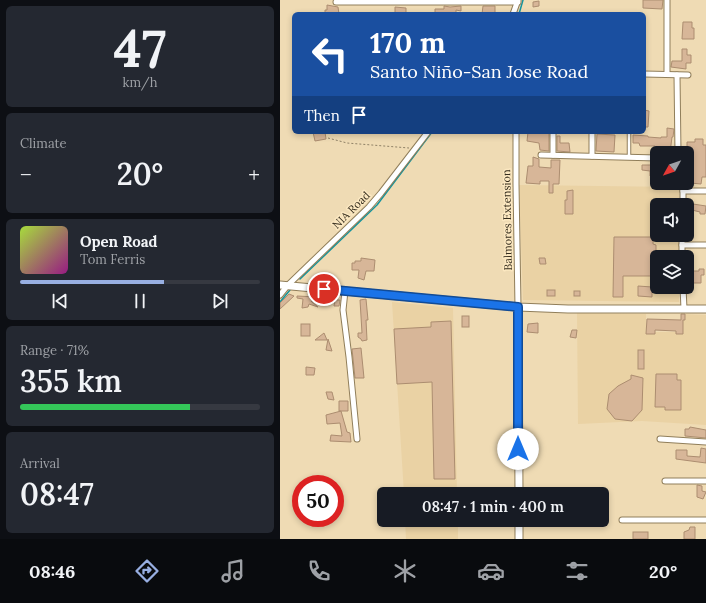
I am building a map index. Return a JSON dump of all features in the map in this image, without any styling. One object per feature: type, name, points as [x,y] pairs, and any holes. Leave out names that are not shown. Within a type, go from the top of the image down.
[{"type":"main road","points":[[280,285],[518,307],[568,309],[706,309]]},
{"type":"main road","points":[[518,307],[518,487]]},
{"type":"main road","points":[[519,527],[519,539]]},
{"type":"street","points":[[667,0],[667,74]]},
{"type":"street","points":[[336,2],[518,1],[514,12]]},
{"type":"street","points":[[646,74],[688,75]]},
{"type":"street","points":[[677,75],[678,146]]},
{"type":"street","name":"NIA Road","points":[[280,295],[288,285],[381,194],[426,134]]},
{"type":"street","name":"Balmores Extension","points":[[516,134],[518,307]]},
{"type":"street","points":[[553,134],[553,155]]},
{"type":"street","points":[[592,134],[592,156]]},
{"type":"street","points":[[541,155],[650,158]]},
{"type":"street","points":[[683,198],[683,191],[706,190]]},
{"type":"street","points":[[682,250],[682,245],[706,245]]},
{"type":"street","points":[[346,291],[343,310],[357,440]]},
{"type":"street","points":[[683,294],[684,308]]},
{"type":"street","points":[[660,440],[706,442]]},
{"type":"street","points":[[665,481],[706,481]]},
{"type":"street","points":[[622,520],[706,520]]},
{"type":"lane","points":[[629,134],[629,157]]},
{"type":"path","points":[[328,138],[347,142],[415,149]]},
{"type":"shaded area","points":[[519,185],[650,187],[650,190],[679,190],[679,198],[650,198],[650,242],[679,242],[679,250],[650,250],[650,294],[679,294],[679,302],[523,300]]},
{"type":"shaded area","points":[[392,302],[453,308],[457,487],[404,487]]},
{"type":"shaded area","points":[[577,313],[646,314],[646,332],[682,332],[682,314],[706,315],[706,425],[642,421],[578,424]]},
{"type":"shaded area","points":[[405,527],[458,527],[458,539],[406,539]]},
{"type":"building","points":[[643,0],[663,0],[662,9],[643,8]]},
{"type":"building","points":[[539,1],[539,6],[533,7],[533,2]]},
{"type":"building","points":[[327,5],[338,7],[339,12],[325,12],[325,10],[327,10]]},
{"type":"building","points":[[444,6],[461,6],[461,11],[435,12],[435,9],[444,9]]},
{"type":"building","points":[[483,6],[495,6],[495,12],[482,12]]},
{"type":"building","points":[[395,7],[406,8],[406,12],[395,12]]},
{"type":"building","points":[[683,22],[692,22],[692,28],[694,28],[694,39],[682,39]]},
{"type":"building","points":[[682,49],[687,49],[687,55],[691,55],[691,63],[686,63],[686,69],[671,67],[672,61],[682,61]]},
{"type":"building","points":[[646,110],[649,111],[648,127],[646,127]]},
{"type":"building","points":[[667,128],[674,129],[671,146],[640,146],[639,143],[633,143],[633,135],[661,138],[667,137]]},
{"type":"building","points":[[313,134],[325,134],[326,139],[315,141]]},
{"type":"building","points":[[528,134],[549,134],[549,151],[540,150],[539,143],[527,141]]},
{"type":"building","points":[[597,134],[615,135],[614,152],[596,151]]},
{"type":"building","points":[[557,136],[560,136],[560,143],[569,143],[570,152],[557,151]]},
{"type":"building","points":[[695,139],[703,139],[703,145],[706,145],[706,177],[702,177],[701,184],[694,183],[694,146],[687,146],[687,142],[695,142]]},
{"type":"building","points":[[533,157],[539,159],[539,167],[551,168],[551,160],[560,160],[559,184],[553,184],[553,193],[549,193],[549,181],[540,181],[540,184],[526,183],[528,166],[533,166]]},
{"type":"building","points":[[642,165],[650,165],[650,171],[642,170]]},
{"type":"building","points":[[573,190],[573,214],[565,214],[565,200],[567,200],[567,191]]},
{"type":"building","points":[[694,204],[706,206],[705,214],[700,214],[700,212],[694,210]]},
{"type":"building","points":[[614,237],[650,237],[650,242],[653,242],[653,244],[656,245],[656,250],[650,250],[650,276],[623,276],[623,297],[613,297]]},
{"type":"building","points":[[361,258],[375,260],[374,271],[366,271],[364,280],[358,278],[359,270],[352,270],[352,263],[355,263],[355,261],[361,261]]},
{"type":"building","points":[[539,258],[545,258],[546,264],[540,264]]},
{"type":"building","points":[[699,269],[704,269],[704,275],[701,275],[701,283],[694,283],[694,271],[699,271]]},
{"type":"building","points":[[638,286],[650,287],[650,294],[652,294],[652,297],[638,296]]},
{"type":"building","points":[[547,290],[555,290],[555,296],[547,296]]},
{"type":"building","points":[[574,291],[580,291],[580,296],[574,296]]},
{"type":"building","points":[[289,294],[294,296],[280,309],[280,303]]},
{"type":"building","points":[[297,296],[317,297],[317,302],[311,301],[318,307],[309,304],[308,307],[302,308],[303,299],[297,298]]},
{"type":"building","points":[[366,299],[368,320],[366,320],[367,340],[362,341],[358,337],[358,333],[362,333],[360,300]]},
{"type":"building","points":[[335,300],[340,300],[339,306],[334,306]]},
{"type":"building","points":[[681,314],[685,314],[685,320],[683,320],[683,334],[676,334],[676,331],[655,330],[655,334],[646,334],[647,319],[681,320]]},
{"type":"building","points":[[462,316],[469,316],[469,327],[462,327]]},
{"type":"building","points":[[451,321],[455,479],[434,479],[432,382],[397,384],[394,329],[431,327],[431,322]]},
{"type":"building","points":[[538,323],[538,333],[527,332],[528,324]]},
{"type":"building","points":[[301,324],[310,324],[310,336],[301,336]]},
{"type":"building","points":[[572,330],[577,330],[576,338],[570,337]]},
{"type":"building","points":[[324,333],[327,340],[315,340]]},
{"type":"building","points":[[328,339],[332,351],[326,350]]},
{"type":"building","points":[[361,348],[364,378],[355,378],[352,349]]},
{"type":"building","points":[[638,350],[644,350],[644,369],[638,369]]},
{"type":"building","points":[[306,367],[315,368],[314,375],[306,375]]},
{"type":"building","points":[[656,374],[677,374],[677,380],[681,380],[681,410],[665,410],[665,407],[655,407]]},
{"type":"building","points":[[631,375],[643,378],[642,410],[632,421],[615,419],[607,409],[609,394],[618,386],[631,379]]},
{"type":"building","points":[[326,392],[332,392],[334,400],[328,399]]},
{"type":"building","points":[[339,401],[348,401],[348,411],[339,411]]},
{"type":"building","points":[[341,411],[347,432],[350,433],[351,442],[330,441],[331,435],[342,436],[340,423],[327,424],[326,415]]},
{"type":"building","points":[[690,427],[706,430],[706,438],[685,436],[685,429],[689,429]]},
{"type":"building","points":[[701,448],[706,449],[706,463],[676,459],[676,450],[687,450],[687,456],[700,457]]},
{"type":"building","points":[[697,485],[702,486],[702,491],[706,492],[703,499],[697,497]]},
{"type":"building","points":[[690,527],[695,527],[695,539],[684,539],[684,532],[689,530]]},
{"type":"building","points":[[633,532],[648,532],[648,539],[633,539]]},
{"type":"waterway","points":[[520,12],[523,0]]},
{"type":"waterway","points":[[300,279],[377,205],[430,134]]},
{"type":"waterway","points":[[280,302],[290,290]]},
{"type":"route","points":[[324,289],[518,307],[518,449]]}]
